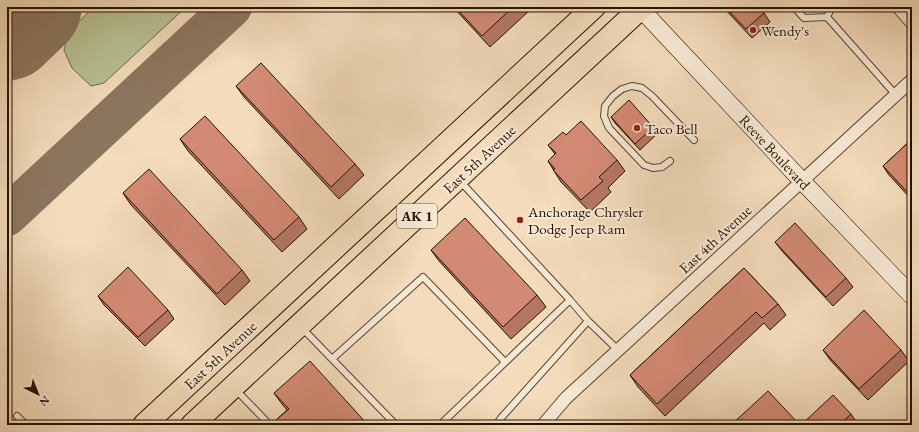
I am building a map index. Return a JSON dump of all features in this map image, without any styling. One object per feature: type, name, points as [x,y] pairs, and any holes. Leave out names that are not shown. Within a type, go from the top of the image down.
[{"type":"highway","name":"East 5th Avenue","points":[[144,425],[594,7]]},
{"type":"highway","name":"East 5th Avenue","points":[[192,425],[640,8]]},
{"type":"street","points":[[898,7],[912,23]]},
{"type":"street","name":"Reeve Boulevard","points":[[640,8],[912,296]]},
{"type":"street","name":"East 4th Avenue","points":[[543,425],[566,398],[912,80]]},
{"type":"lane","points":[[794,7],[804,18],[827,17]]},
{"type":"lane","points":[[827,17],[832,7]]},
{"type":"lane","points":[[827,17],[896,95]]},
{"type":"lane","points":[[670,161],[662,167],[653,168],[644,165],[609,128],[604,116],[606,106],[613,96],[622,89],[632,86],[642,88],[652,96],[694,140]]},
{"type":"lane","points":[[458,178],[588,321],[618,350]]},
{"type":"lane","points":[[332,360],[423,277],[506,362]]},
{"type":"lane","points":[[440,425],[570,300]]},
{"type":"lane","points":[[496,425],[588,321]]},
{"type":"lane","points":[[300,325],[396,425]]},
{"type":"lane","points":[[233,387],[266,421],[264,425]]},
{"type":"lane","points":[[17,416],[26,425]]},
{"type":"green space","points":[[94,7],[186,7],[104,83],[91,86],[72,68],[64,50],[69,31]]},
{"type":"building","points":[[455,7],[513,7],[482,36]]},
{"type":"building","points":[[725,7],[758,7],[764,13],[746,29]]},
{"type":"building","points":[[261,63],[355,164],[331,187],[236,86]]},
{"type":"building","name":"Taco Bell","points":[[629,100],[653,127],[635,144],[611,117]]},
{"type":"building","points":[[205,116],[299,217],[274,240],[180,139]]},
{"type":"building","points":[[581,121],[617,160],[599,177],[603,181],[581,200],[553,170],[555,169],[548,161],[556,153],[548,145],[563,132],[566,135]]},
{"type":"building","points":[[912,139],[912,197],[883,166]]},
{"type":"building","points":[[149,169],[242,270],[217,294],[123,193]]},
{"type":"building","points":[[465,218],[537,295],[503,327],[431,250]]},
{"type":"building","points":[[795,223],[846,278],[826,297],[775,242]]},
{"type":"building","points":[[128,267],[168,310],[138,337],[98,296]]},
{"type":"building","points":[[744,268],[778,304],[762,318],[756,312],[657,404],[630,375]]},
{"type":"building","points":[[864,310],[901,350],[859,389],[823,350]]},
{"type":"building","points":[[310,361],[368,425],[281,425],[276,420],[289,409],[274,393]]},
{"type":"building","points":[[768,391],[798,423],[797,425],[731,425]]},
{"type":"building","points":[[833,395],[851,414],[839,425],[801,425]]},
{"type":"taxiway","points":[[7,216],[232,7]]},
{"type":"runway","points":[[7,30],[31,7]]},
{"type":"place","name":"Wendy's","points":[[753,30]]},
{"type":"place","name":"Taco Bell","points":[[637,128]]},
{"type":"place","name":"Anchorage Chrysler Dodge Jeep Ram","points":[[520,220]]}]
